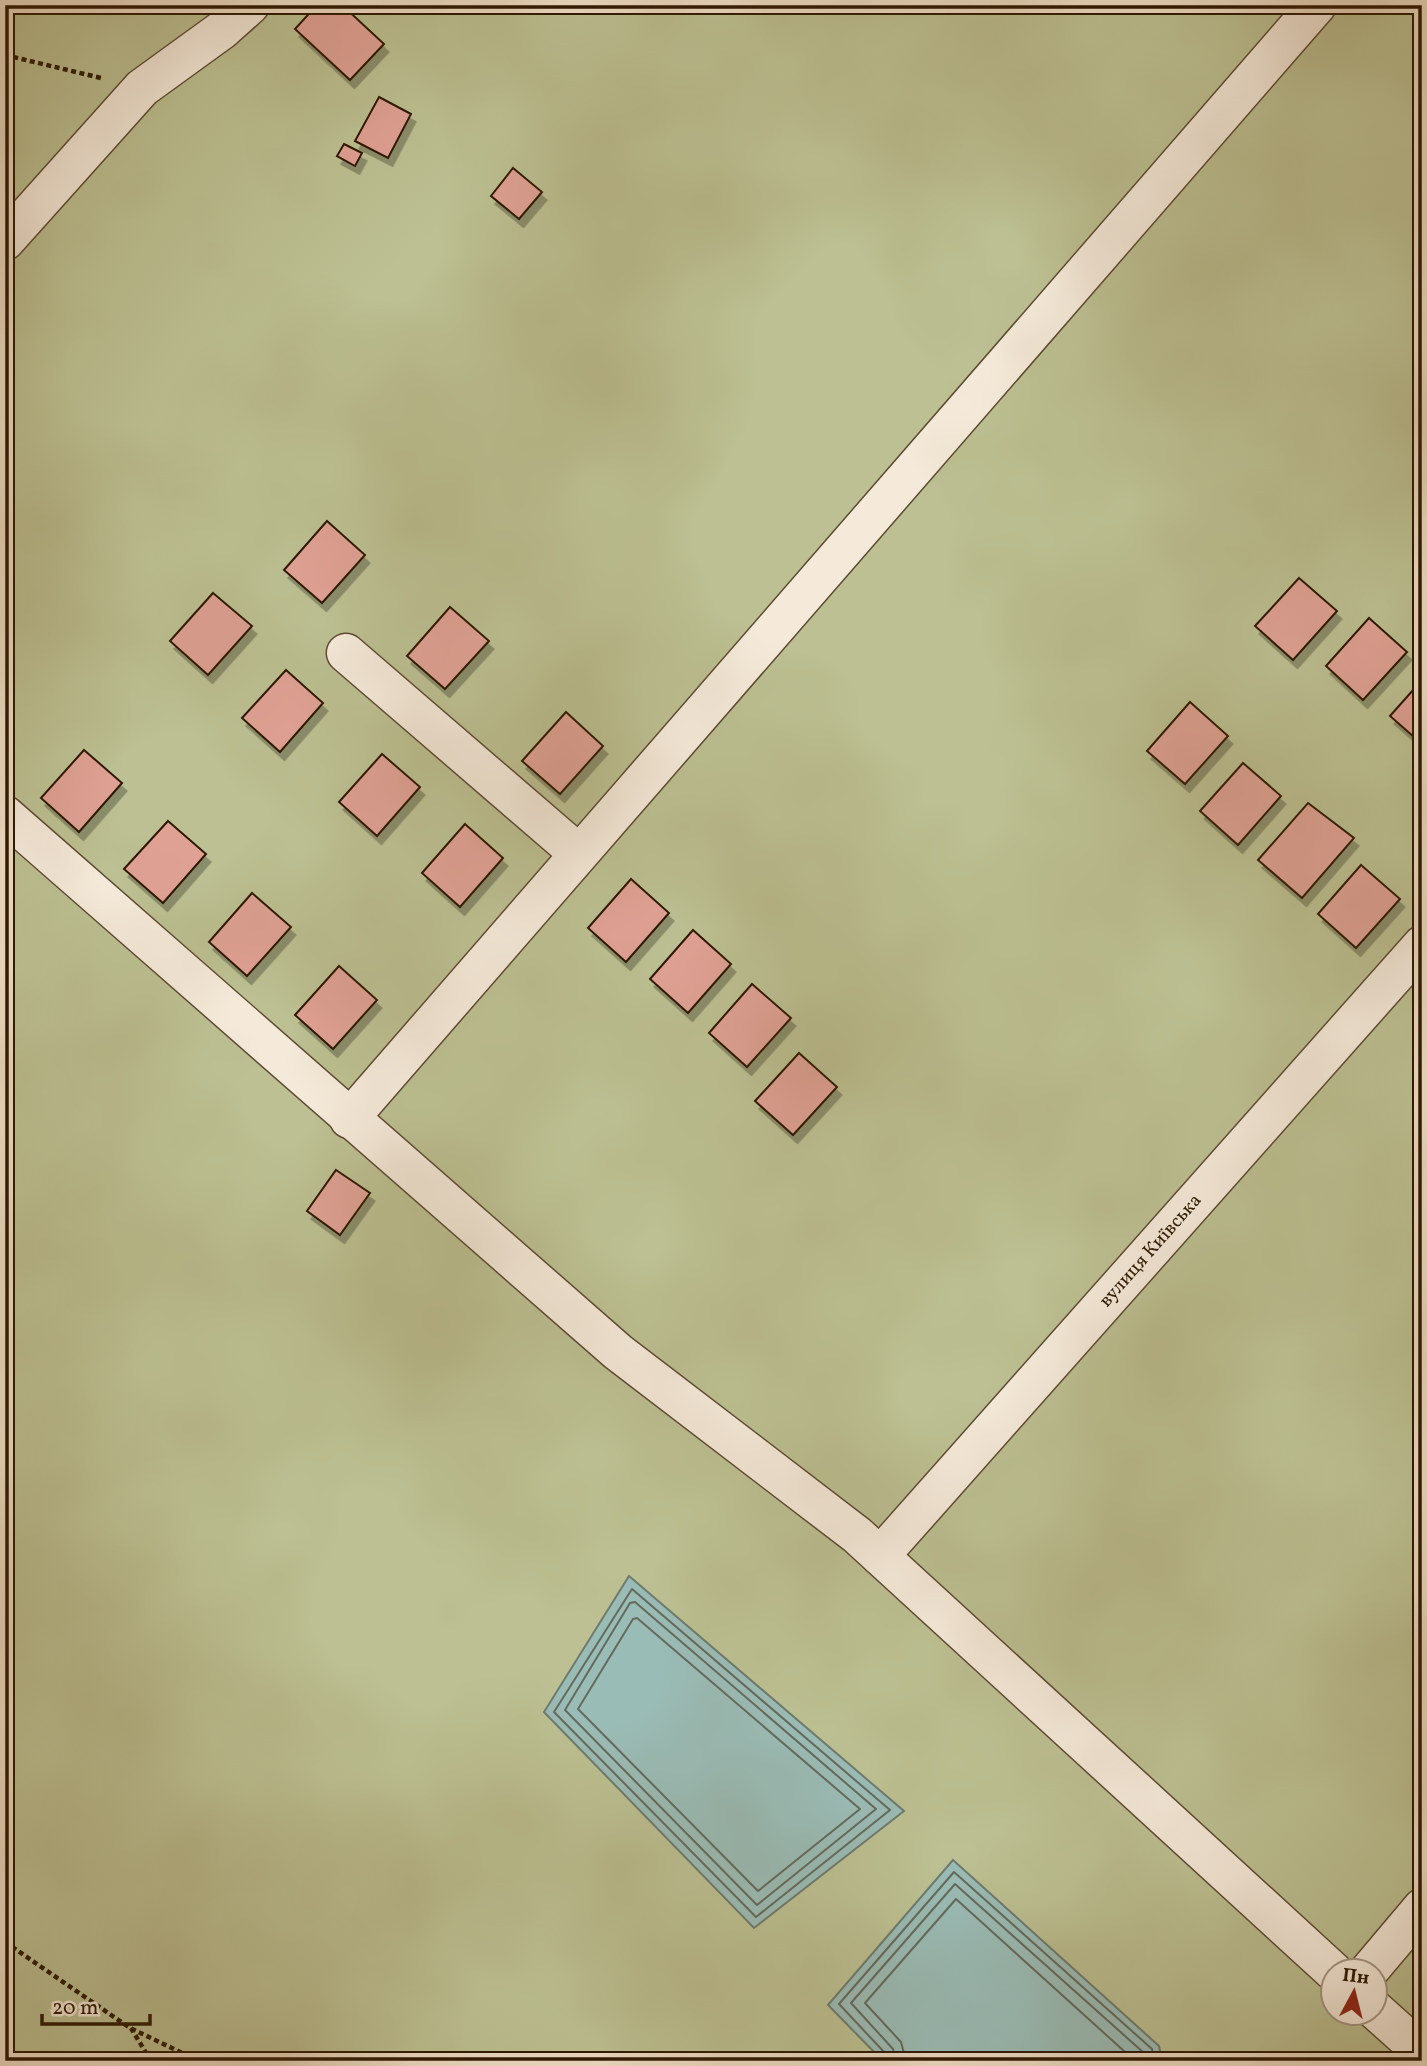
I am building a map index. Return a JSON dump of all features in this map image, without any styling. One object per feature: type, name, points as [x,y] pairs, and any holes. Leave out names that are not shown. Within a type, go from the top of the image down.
[{"type":"street","points":[[5,241],[142,88],[222,30],[250,5]]},
{"type":"street","points":[[348,1119],[1317,5]]},
{"type":"street","points":[[346,653],[578,853]]},
{"type":"street","points":[[5,815],[348,1119],[618,1352],[880,1556],[1319,1958]]},
{"type":"street","name":"вулиця Київська","points":[[880,1556],[1422,945]]},
{"type":"street","points":[[1380,1958],[1422,1908]]},
{"type":"street","points":[[1388,2022],[1422,2052]]},
{"type":"path","points":[[5,55],[142,88]]},
{"type":"path","points":[[5,1942],[130,2028],[199,2061]]},
{"type":"path","points":[[130,2028],[151,2061]]},
{"type":"green space","points":[[5,5],[1422,5],[1422,2061],[5,2061]]},
{"type":"water","points":[[629,1576],[904,1811],[754,1928],[544,1712]]},
{"type":"water","points":[[953,1860],[1159,2046],[1162,2061],[883,2061],[828,2005]]},
{"type":"building","points":[[317,5],[342,5],[384,44],[350,80],[295,29]]},
{"type":"building","points":[[379,97],[411,114],[388,158],[355,141]]},
{"type":"building","points":[[344,144],[362,153],[355,166],[337,156]]},
{"type":"building","points":[[513,168],[542,192],[519,219],[491,196]]},
{"type":"building","points":[[327,521],[365,555],[322,603],[284,570]]},
{"type":"building","points":[[1299,578],[1337,611],[1293,660],[1255,626]]},
{"type":"building","points":[[213,593],[252,626],[208,675],[170,641]]},
{"type":"building","points":[[450,607],[489,641],[445,689],[407,656]]},
{"type":"building","points":[[1369,618],[1407,652],[1363,700],[1326,666]]},
{"type":"building","points":[[286,670],[323,703],[280,752],[242,718]]},
{"type":"building","points":[[1422,680],[1422,744],[1390,716]]},
{"type":"building","points":[[1190,702],[1228,736],[1185,784],[1147,751]]},
{"type":"building","points":[[566,712],[603,746],[560,794],[522,761]]},
{"type":"building","points":[[84,750],[122,783],[79,832],[41,798]]},
{"type":"building","points":[[382,754],[420,787],[377,836],[339,802]]},
{"type":"building","points":[[1243,763],[1281,796],[1238,845],[1200,811]]},
{"type":"building","points":[[1308,803],[1354,838],[1302,898],[1258,860]]},
{"type":"building","points":[[168,821],[206,854],[163,903],[124,869]]},
{"type":"building","points":[[465,824],[503,858],[460,907],[422,873]]},
{"type":"building","points":[[1361,865],[1400,899],[1356,948],[1318,914]]},
{"type":"building","points":[[631,879],[669,913],[626,962],[588,928]]},
{"type":"building","points":[[252,893],[291,927],[247,976],[209,942]]},
{"type":"building","points":[[693,930],[731,964],[688,1013],[650,979]]},
{"type":"building","points":[[339,966],[377,1000],[333,1049],[295,1015]]},
{"type":"building","points":[[752,984],[791,1018],[747,1067],[709,1033]]},
{"type":"building","points":[[799,1053],[837,1087],[793,1135],[755,1101]]},
{"type":"building","points":[[336,1170],[370,1193],[340,1235],[307,1211]]}]
